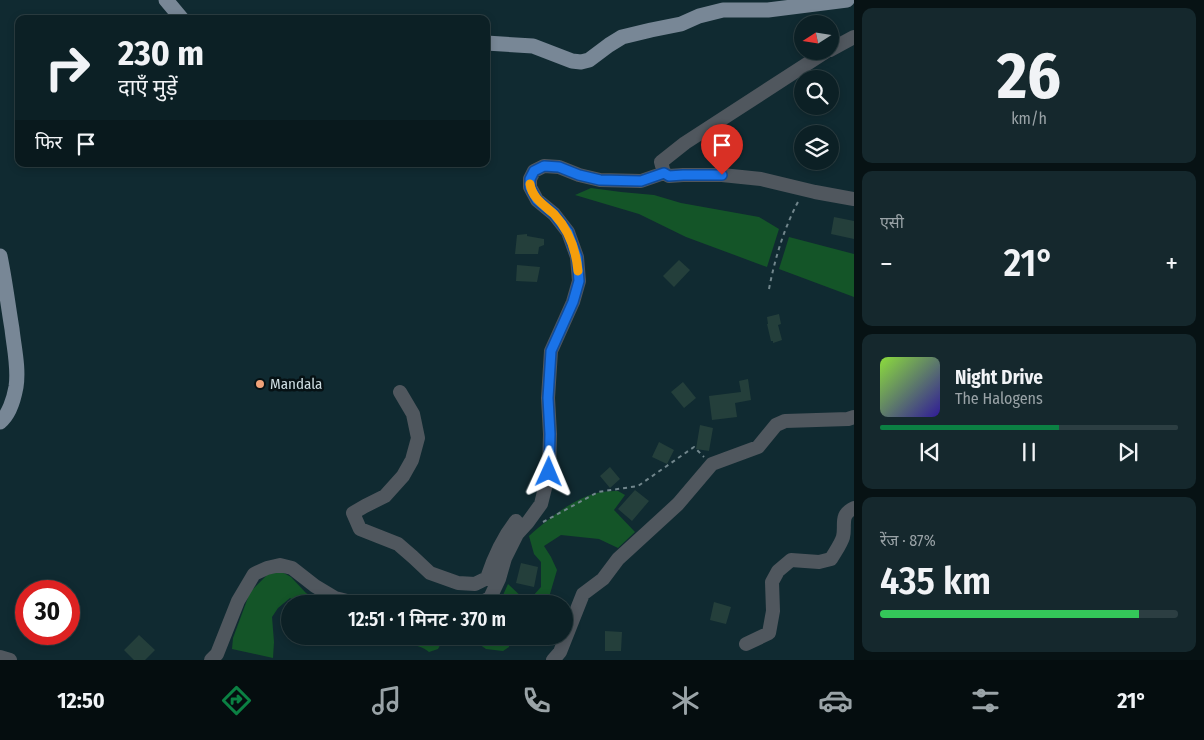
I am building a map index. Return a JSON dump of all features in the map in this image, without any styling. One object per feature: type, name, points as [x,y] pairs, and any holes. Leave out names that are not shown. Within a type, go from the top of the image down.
[{"type":"main road","points":[[166,0],[179,15]]},
{"type":"main road","points":[[490,43],[534,46],[581,62],[589,60],[622,38],[681,24],[699,16],[722,10],[768,10],[847,0]]},
{"type":"main road","points":[[0,256],[4,272],[16,363],[16,386],[10,407],[0,422]]},
{"type":"street","points":[[839,45],[854,37]]},
{"type":"street","points":[[664,173],[662,162],[685,143],[815,60]]},
{"type":"street","points":[[491,595],[499,579],[505,558],[517,534],[541,504],[549,472],[550,434],[548,398],[551,351],[573,302],[579,281],[577,257],[568,232],[554,214],[537,200],[530,187],[530,179],[534,171],[544,166],[559,167],[579,175],[600,180],[641,181],[664,173],[669,176],[722,175],[761,179],[854,199]]},
{"type":"street","points":[[400,392],[413,414],[418,438],[412,460],[403,476],[385,496],[353,513],[360,529],[398,544],[430,573],[458,583],[476,584],[487,578],[495,555],[506,533],[520,517],[541,504]]},
{"type":"street","points":[[553,660],[560,652],[583,594],[603,579],[618,559],[678,504],[712,464],[758,447],[776,425],[786,421],[848,419],[854,417]]},
{"type":"street","points":[[746,644],[769,633],[773,611],[772,582],[778,571],[792,560],[819,562],[831,559],[843,536],[843,520],[851,508],[854,508]]},
{"type":"street","points":[[211,660],[217,654],[238,600],[254,574],[280,565],[292,568],[330,595]]},
{"type":"street","points":[[0,657],[10,660]]},
{"type":"path","points":[[769,289],[789,218],[804,189]]},
{"type":"path","points":[[524,525],[542,523],[598,492],[638,486],[694,448],[712,464]]},
{"type":"green space","points":[[591,188],[654,195],[681,203],[759,217],[779,229],[767,267],[686,237],[639,214],[575,195]]},
{"type":"green space","points":[[789,237],[854,254],[854,297],[779,269]]},
{"type":"green space","points":[[618,491],[625,495],[614,510],[635,532],[618,548],[599,539],[561,535],[544,546],[557,570],[550,595],[534,595],[541,587],[541,562],[534,554],[529,536],[572,503],[592,494]]},
{"type":"green space","points":[[282,572],[291,577],[309,595],[281,595],[281,606],[272,617],[273,658],[232,649],[233,638],[250,592],[268,574]]},
{"type":"green space","points":[[508,584],[520,595],[503,595]]},
{"type":"green space","points":[[414,645],[440,645],[438,649],[429,652]]},
{"type":"green space","points":[[480,645],[509,645],[503,651],[486,649]]},
{"type":"building","points":[[834,217],[854,221],[854,239],[831,234]]},
{"type":"building","points":[[527,234],[527,236],[544,239],[544,245],[539,247],[538,254],[515,254],[517,235]]},
{"type":"building","points":[[679,260],[690,270],[674,287],[663,276]]},
{"type":"building","points":[[517,265],[540,267],[537,282],[516,281]]},
{"type":"building","points":[[779,314],[781,324],[778,325],[782,340],[773,343],[767,324],[767,317]]},
{"type":"building","points":[[748,379],[751,400],[735,403],[737,417],[712,420],[709,396],[741,392],[739,381]]},
{"type":"building","points":[[683,382],[696,398],[684,408],[671,392]]},
{"type":"building","points":[[700,425],[713,428],[709,451],[696,449]]},
{"type":"building","points":[[659,442],[674,450],[667,464],[652,457]]},
{"type":"building","points":[[610,467],[620,479],[610,488],[600,476]]},
{"type":"building","points":[[635,490],[649,501],[632,521],[618,509]]},
{"type":"building","points":[[521,563],[538,567],[534,587],[516,583]]},
{"type":"building","points":[[714,602],[731,607],[726,624],[710,620]]},
{"type":"building","points":[[605,631],[622,632],[621,651],[605,651]]},
{"type":"building","points":[[139,635],[155,650],[145,660],[134,660],[124,650]]},
{"type":"slow traffic","points":[[530,184],[537,200],[554,214],[568,232],[577,257],[578,271]]},
{"type":"place","name":"Mandala","points":[[260,384]]},
{"type":"route","points":[[549,472],[550,434],[548,398],[551,351],[573,302],[579,281],[577,257],[568,232],[554,214],[537,200],[530,187],[530,179],[534,171],[544,166],[559,167],[579,175],[600,180],[641,181],[664,173],[669,176],[722,175]]}]
